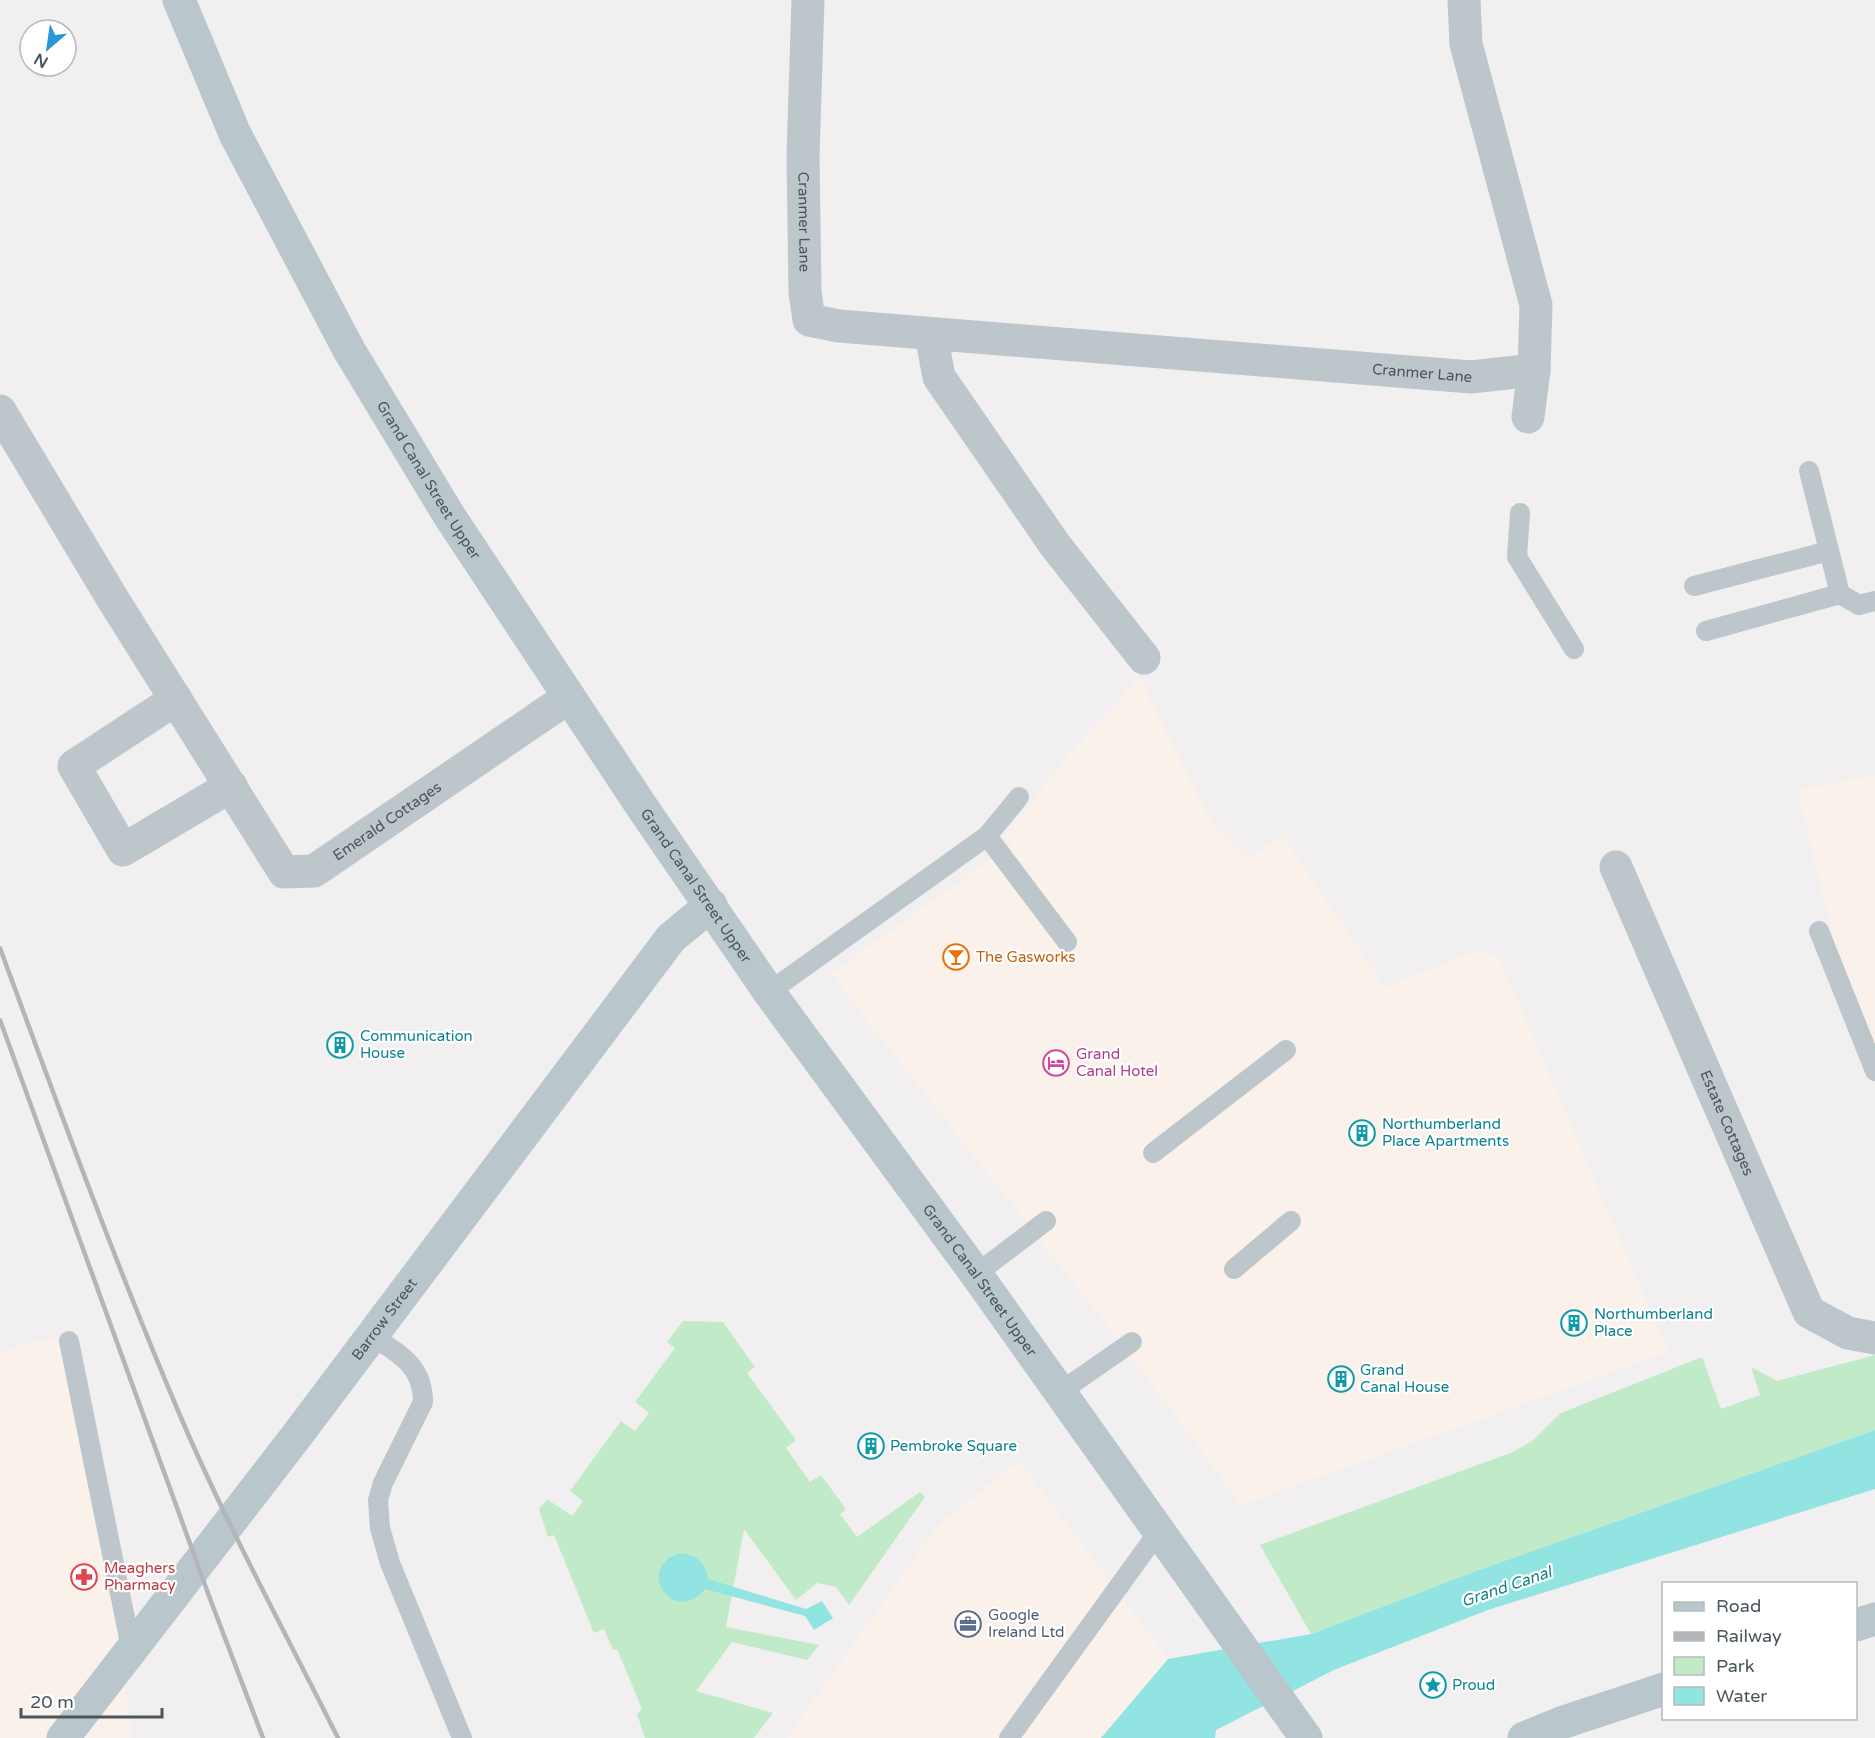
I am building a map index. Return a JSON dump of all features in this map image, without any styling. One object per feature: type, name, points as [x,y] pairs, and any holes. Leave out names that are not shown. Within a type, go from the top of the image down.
[{"type":"main road","name":"Grand Canal Street Upper","points":[[179,0],[235,134],[349,350],[450,517],[642,807],[769,992],[976,1274],[1300,1729]]},
{"type":"main road","name":"Barrow Street","points":[[63,1738],[295,1438],[671,938],[711,905]]},
{"type":"main road","points":[[1857,1625],[1875,1619]]},
{"type":"main road","points":[[1524,1738],[1662,1690]]},
{"type":"street","name":"Cranmer Lane","points":[[808,0],[803,156],[805,292],[809,320],[839,326],[930,334],[1471,377],[1534,370]]},
{"type":"street","points":[[1464,0],[1466,44],[1536,305],[1534,370],[1527,425]]},
{"type":"street","points":[[930,334],[939,377],[983,444],[1055,545],[1144,658]]},
{"type":"street","name":"Emerald Cottages","points":[[0,411],[114,601],[284,872],[314,871],[569,697]]},
{"type":"street","points":[[176,699],[74,766],[123,850],[231,786]]},
{"type":"street","name":"Estate Cottages","points":[[1616,867],[1809,1312],[1848,1333],[1875,1338]]},
{"type":"lane","points":[[1809,471],[1840,594]]},
{"type":"lane","points":[[1520,513],[1517,557],[1574,649]]},
{"type":"lane","points":[[1694,586],[1829,551]]},
{"type":"lane","points":[[1706,631],[1840,594],[1859,605],[1875,601]]},
{"type":"lane","points":[[769,992],[987,836],[1019,797]]},
{"type":"lane","points":[[987,836],[1067,942]]},
{"type":"lane","points":[[1819,931],[1875,1071]]},
{"type":"lane","points":[[1153,1153],[1286,1050]]},
{"type":"lane","points":[[976,1274],[1046,1221]]},
{"type":"lane","points":[[1234,1269],[1291,1221]]},
{"type":"lane","points":[[372,1336],[410,1363],[419,1376],[423,1388],[423,1402],[383,1483],[378,1500],[380,1528],[390,1563],[462,1738]]},
{"type":"lane","points":[[69,1341],[131,1648]]},
{"type":"lane","points":[[1060,1392],[1132,1342]]},
{"type":"lane","points":[[1009,1738],[1158,1531]]},
{"type":"shaded area","points":[[1138,675],[1210,820],[1248,859],[1283,836],[1385,987],[1481,949],[1499,958],[1668,1352],[1241,1505],[1143,1371],[831,974],[1011,845],[1005,836],[1065,758],[1119,702]]},
{"type":"shaded area","points":[[1875,775],[1875,1062],[1845,990],[1798,790]]},
{"type":"shaded area","points":[[76,1332],[108,1489],[131,1738],[0,1738],[0,1356],[10,1348]]},
{"type":"shaded area","points":[[1019,1461],[1168,1659],[1101,1738],[787,1738],[940,1524]]},
{"type":"green space","points":[[683,1321],[723,1322],[755,1367],[747,1373],[796,1440],[786,1448],[810,1482],[821,1475],[846,1509],[840,1514],[857,1537],[920,1492],[925,1497],[849,1605],[836,1587],[817,1583],[796,1600],[744,1529],[726,1627],[819,1645],[807,1660],[732,1642],[696,1691],[773,1713],[754,1738],[645,1738],[637,1714],[642,1709],[617,1649],[613,1650],[604,1629],[594,1633],[554,1535],[548,1537],[539,1509],[547,1499],[572,1516],[583,1501],[570,1491],[621,1421],[635,1431],[649,1413],[635,1402],[675,1348],[667,1342]]},
{"type":"green space","points":[[1875,1355],[1875,1430],[1476,1571],[1311,1634],[1260,1545],[1513,1452],[1532,1441],[1561,1413],[1702,1357],[1721,1409],[1760,1395],[1751,1367],[1777,1381]]},
{"type":"water","name":"Grand Canal","points":[[1875,1430],[1875,1489],[1488,1610],[1336,1669],[1216,1730],[1215,1738],[1101,1738],[1168,1659],[1311,1634],[1476,1571]]},
{"type":"water","points":[[680,1553],[700,1560],[708,1579],[806,1609],[822,1601],[833,1618],[814,1630],[805,1616],[705,1589],[693,1599],[681,1602],[671,1598],[663,1591],[659,1581],[660,1570],[666,1560]]},
{"type":"railway","points":[[0,948],[109,1240],[179,1413],[236,1536],[338,1738]]},
{"type":"railway","points":[[0,1020],[209,1596],[263,1738]]},
{"type":"place","name":"The Gasworks","points":[[956,957]]},
{"type":"place","name":"Communication House","points":[[340,1045]]},
{"type":"place","name":"Grand Canal Hotel","points":[[1056,1063]]},
{"type":"place","name":"Northumberland Place Apartments","points":[[1362,1133]]},
{"type":"place","name":"Northumberland Place","points":[[1574,1323]]},
{"type":"place","name":"Grand Canal House","points":[[1341,1379]]},
{"type":"place","name":"Pembroke Square","points":[[871,1446]]},
{"type":"place","name":"Meaghers Pharmacy","points":[[84,1577]]},
{"type":"place","name":"Google Ireland Ltd","points":[[968,1624]]},
{"type":"place","name":"Proud","points":[[1433,1685]]}]
